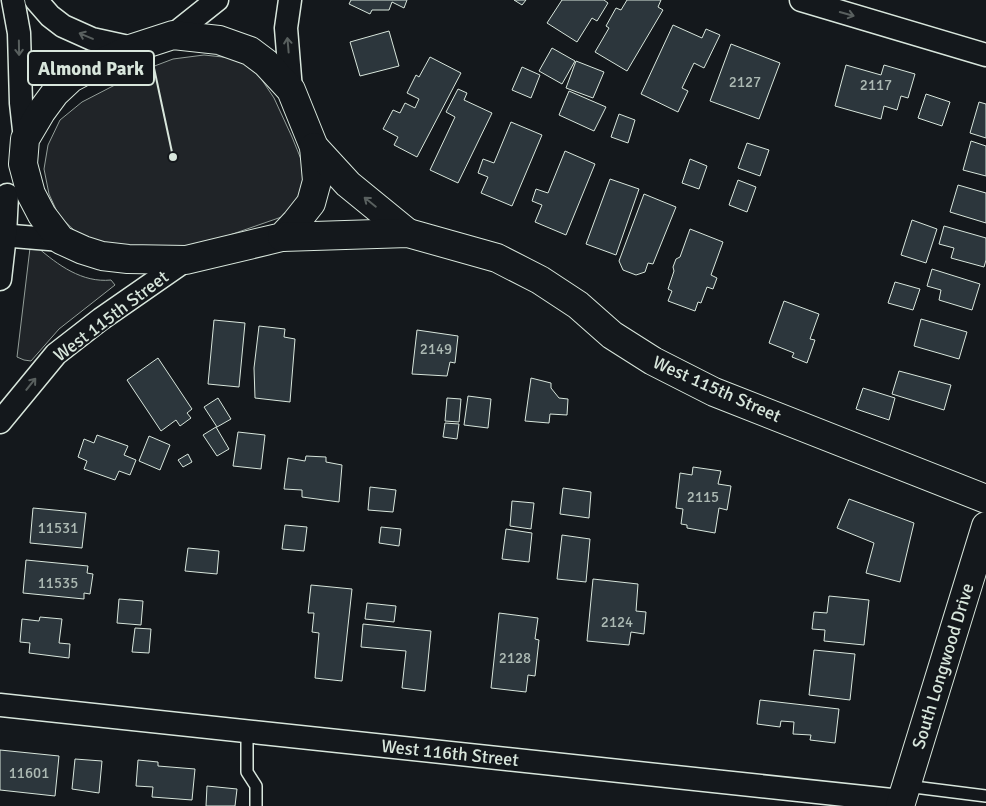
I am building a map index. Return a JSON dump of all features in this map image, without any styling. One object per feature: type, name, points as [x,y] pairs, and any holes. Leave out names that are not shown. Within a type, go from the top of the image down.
[{"type":"street","points":[[13,0],[19,33],[24,152],[30,194],[42,215],[61,240]]},
{"type":"street","points":[[36,0],[50,16],[63,26],[92,39],[133,48]]},
{"type":"street","points":[[173,36],[217,0]]},
{"type":"street","points":[[282,237],[311,202],[317,182],[314,147],[291,90],[286,28],[290,0]]},
{"type":"street","points":[[800,0],[986,55]]},
{"type":"street","points":[[0,279],[4,200],[40,112],[54,93],[71,78],[133,48],[173,36],[219,40],[250,51],[266,63],[291,90]]},
{"type":"street","name":"West 115th Street","points":[[314,147],[348,184],[408,233]]},
{"type":"street","name":"West 115th Street","points":[[61,240],[102,256],[128,259],[186,260],[282,237],[408,233],[497,258],[540,280],[578,305],[612,335],[653,361],[714,392],[986,499]]},
{"type":"street","points":[[3,235],[61,240]]},
{"type":"street","name":"West 115th Street","points":[[0,422],[56,354],[101,319],[186,260]]},
{"type":"street","name":"South Longwood Drive","points":[[902,798],[986,526]]},
{"type":"street","name":"West 116th Street","points":[[0,705],[902,798]]},
{"type":"lane","points":[[247,731],[247,772],[256,786],[256,806]]},
{"type":"lane","points":[[902,798],[986,796]]},
{"type":"shaded area","points":[[204,55],[241,59],[258,74],[274,98],[307,174],[293,213],[187,248],[150,250],[97,243],[75,231],[59,216],[49,194],[44,169],[48,145],[60,120],[82,102],[144,70],[173,59]]},
{"type":"shaded area","points":[[37,247],[53,260],[80,276],[90,279],[111,280],[115,285],[59,329],[31,361],[17,357],[30,248]]},
{"type":"building","points":[[351,0],[407,0],[404,8],[392,2],[389,10],[372,10],[370,14],[349,4]]},
{"type":"building","points":[[514,0],[526,0],[522,5]]},
{"type":"building","points":[[562,0],[604,0],[608,3],[597,21],[592,18],[577,42],[547,23]]},
{"type":"building","points":[[627,0],[661,0],[658,7],[663,10],[627,71],[595,52],[609,28],[606,26],[616,8],[621,10]]},
{"type":"building","points":[[673,25],[702,38],[706,29],[720,35],[704,68],[694,63],[682,88],[688,91],[678,112],[641,94]]},
{"type":"building","points":[[389,31],[399,66],[360,76],[350,42]]},
{"type":"building","points":[[731,44],[780,63],[759,119],[710,101]]},
{"type":"building","points":[[552,48],[575,61],[562,84],[539,71]]},
{"type":"building","points":[[430,57],[461,73],[417,157],[394,145],[398,137],[383,129],[393,110],[400,113],[405,103],[415,108],[419,99],[407,93],[416,75],[419,77]]},
{"type":"building","points":[[576,61],[604,72],[593,98],[566,88]]},
{"type":"building","points":[[846,65],[881,75],[884,65],[915,74],[908,98],[901,96],[897,110],[884,106],[881,119],[835,106]]},
{"type":"building","points":[[522,67],[540,75],[531,98],[512,90]]},
{"type":"building","points":[[458,89],[467,93],[464,100],[492,113],[458,183],[430,170],[455,117],[446,112]]},
{"type":"building","points":[[569,91],[606,107],[594,131],[559,115]]},
{"type":"building","points":[[926,94],[950,102],[942,126],[918,118]]},
{"type":"building","points":[[979,102],[986,104],[986,138],[970,133]]},
{"type":"building","points":[[619,114],[635,120],[628,143],[611,137]]},
{"type":"building","points":[[511,122],[542,135],[512,206],[481,193],[488,177],[478,173],[483,159],[494,163]]},
{"type":"building","points":[[971,141],[986,146],[986,176],[963,170]]},
{"type":"building","points":[[747,143],[769,150],[760,176],[738,168]]},
{"type":"building","points":[[565,151],[595,164],[566,235],[535,222],[542,205],[532,201],[536,189],[548,193]]},
{"type":"building","points":[[690,159],[707,166],[699,189],[682,183]]},
{"type":"building","points":[[610,179],[639,189],[616,255],[586,244]]},
{"type":"building","points":[[738,180],[756,187],[747,212],[729,205]]},
{"type":"building","points":[[958,185],[986,193],[986,223],[950,212]]},
{"type":"building","points":[[644,194],[676,207],[653,264],[648,263],[645,272],[636,275],[623,270],[619,261]]},
{"type":"building","points":[[912,220],[937,229],[926,263],[901,255]]},
{"type":"building","points":[[944,226],[986,238],[986,260],[984,267],[951,258],[954,248],[939,244]]},
{"type":"building","points":[[690,229],[723,242],[711,275],[717,278],[713,289],[707,287],[701,303],[698,302],[695,311],[668,301],[672,291],[668,289],[674,271],[673,267],[676,259],[680,257]]},
{"type":"building","points":[[932,269],[980,284],[972,310],[939,300],[941,290],[927,286]]},
{"type":"building","points":[[895,282],[920,289],[913,310],[888,303]]},
{"type":"building","points":[[784,301],[819,314],[810,339],[815,340],[807,363],[792,357],[794,353],[769,343]]},
{"type":"building","points":[[921,319],[967,332],[959,359],[914,346]]},
{"type":"building","points":[[214,320],[245,323],[239,387],[208,384]]},
{"type":"building","points":[[259,326],[285,329],[284,337],[295,339],[290,402],[255,398],[254,368]]},
{"type":"building","points":[[417,330],[458,336],[455,363],[450,362],[447,376],[412,374]]},
{"type":"building","points":[[158,358],[192,409],[187,413],[191,418],[180,426],[176,420],[161,431],[127,380]]},
{"type":"building","points":[[899,371],[951,385],[944,410],[892,394]]},
{"type":"building","points":[[531,378],[551,383],[551,388],[559,398],[568,399],[567,415],[550,414],[549,423],[525,421]]},
{"type":"building","points":[[863,388],[895,398],[889,420],[856,409]]},
{"type":"building","points":[[468,396],[491,399],[488,428],[464,425]]},
{"type":"building","points":[[218,398],[231,419],[217,427],[204,407]]},
{"type":"building","points":[[447,398],[461,399],[459,422],[445,421]]},
{"type":"building","points":[[445,423],[459,424],[457,439],[443,437]]},
{"type":"building","points":[[216,427],[229,449],[217,456],[203,435]]},
{"type":"building","points":[[238,432],[265,435],[261,469],[233,466]]},
{"type":"building","points":[[97,435],[128,446],[124,455],[136,460],[130,475],[119,471],[115,480],[84,469],[87,461],[78,457],[84,439],[94,443]]},
{"type":"building","points":[[149,436],[170,445],[160,470],[139,461]]},
{"type":"building","points":[[188,454],[192,462],[183,467],[178,460]]},
{"type":"building","points":[[306,456],[326,457],[326,462],[342,465],[339,502],[302,497],[302,490],[284,489],[288,458],[305,461]]},
{"type":"building","points":[[693,467],[721,471],[718,484],[731,486],[727,510],[719,508],[715,533],[687,528],[687,525],[681,524],[683,509],[676,508],[680,473],[692,475]]},
{"type":"building","points":[[370,487],[396,490],[393,512],[368,510]]},
{"type":"building","points":[[563,488],[591,492],[589,518],[560,514]]},
{"type":"building","points":[[849,499],[914,523],[900,582],[866,573],[874,543],[837,528]]},
{"type":"building","points":[[512,501],[534,503],[531,529],[510,526]]},
{"type":"building","points":[[33,508],[86,513],[82,548],[30,543]]},
{"type":"building","points":[[285,525],[307,527],[304,551],[282,549]]},
{"type":"building","points":[[381,527],[401,529],[399,546],[379,543]]},
{"type":"building","points":[[506,529],[532,533],[529,562],[502,559]]},
{"type":"building","points":[[562,535],[590,539],[586,582],[557,579]]},
{"type":"building","points":[[188,548],[219,551],[217,574],[185,571]]},
{"type":"building","points":[[26,560],[88,566],[87,573],[93,574],[90,594],[84,593],[84,599],[23,593]]},
{"type":"building","points":[[593,579],[638,584],[636,611],[646,612],[644,634],[631,632],[629,645],[587,641]]},
{"type":"building","points":[[311,585],[352,589],[342,681],[315,678],[319,633],[312,632],[314,613],[308,613]]},
{"type":"building","points":[[829,596],[869,600],[864,645],[824,641],[825,630],[812,629],[814,612],[827,613]]},
{"type":"building","points":[[119,599],[143,601],[141,625],[117,623]]},
{"type":"building","points":[[367,603],[396,606],[394,622],[365,619]]},
{"type":"building","points":[[499,613],[538,618],[535,639],[539,640],[535,676],[528,675],[526,692],[491,688]]},
{"type":"building","points":[[40,617],[62,619],[59,643],[70,644],[69,658],[29,653],[30,643],[20,642],[22,619],[39,621]]},
{"type":"building","points":[[363,624],[431,631],[425,691],[402,688],[406,651],[361,647]]},
{"type":"building","points":[[135,628],[151,629],[149,653],[132,652]]},
{"type":"building","points":[[814,650],[855,654],[850,700],[809,695]]},
{"type":"building","points":[[760,700],[839,709],[835,743],[810,740],[811,735],[793,734],[794,722],[781,721],[780,727],[757,724]]},
{"type":"building","points":[[0,750],[59,756],[55,796],[0,790]]},
{"type":"building","points":[[75,759],[102,761],[99,793],[72,789]]},
{"type":"building","points":[[138,760],[158,762],[158,766],[195,769],[192,800],[152,797],[153,787],[136,786]]},
{"type":"building","points":[[207,786],[237,789],[235,806],[206,806]]},
{"type":"place","name":"Almond Park","points":[[173,157]]}]
